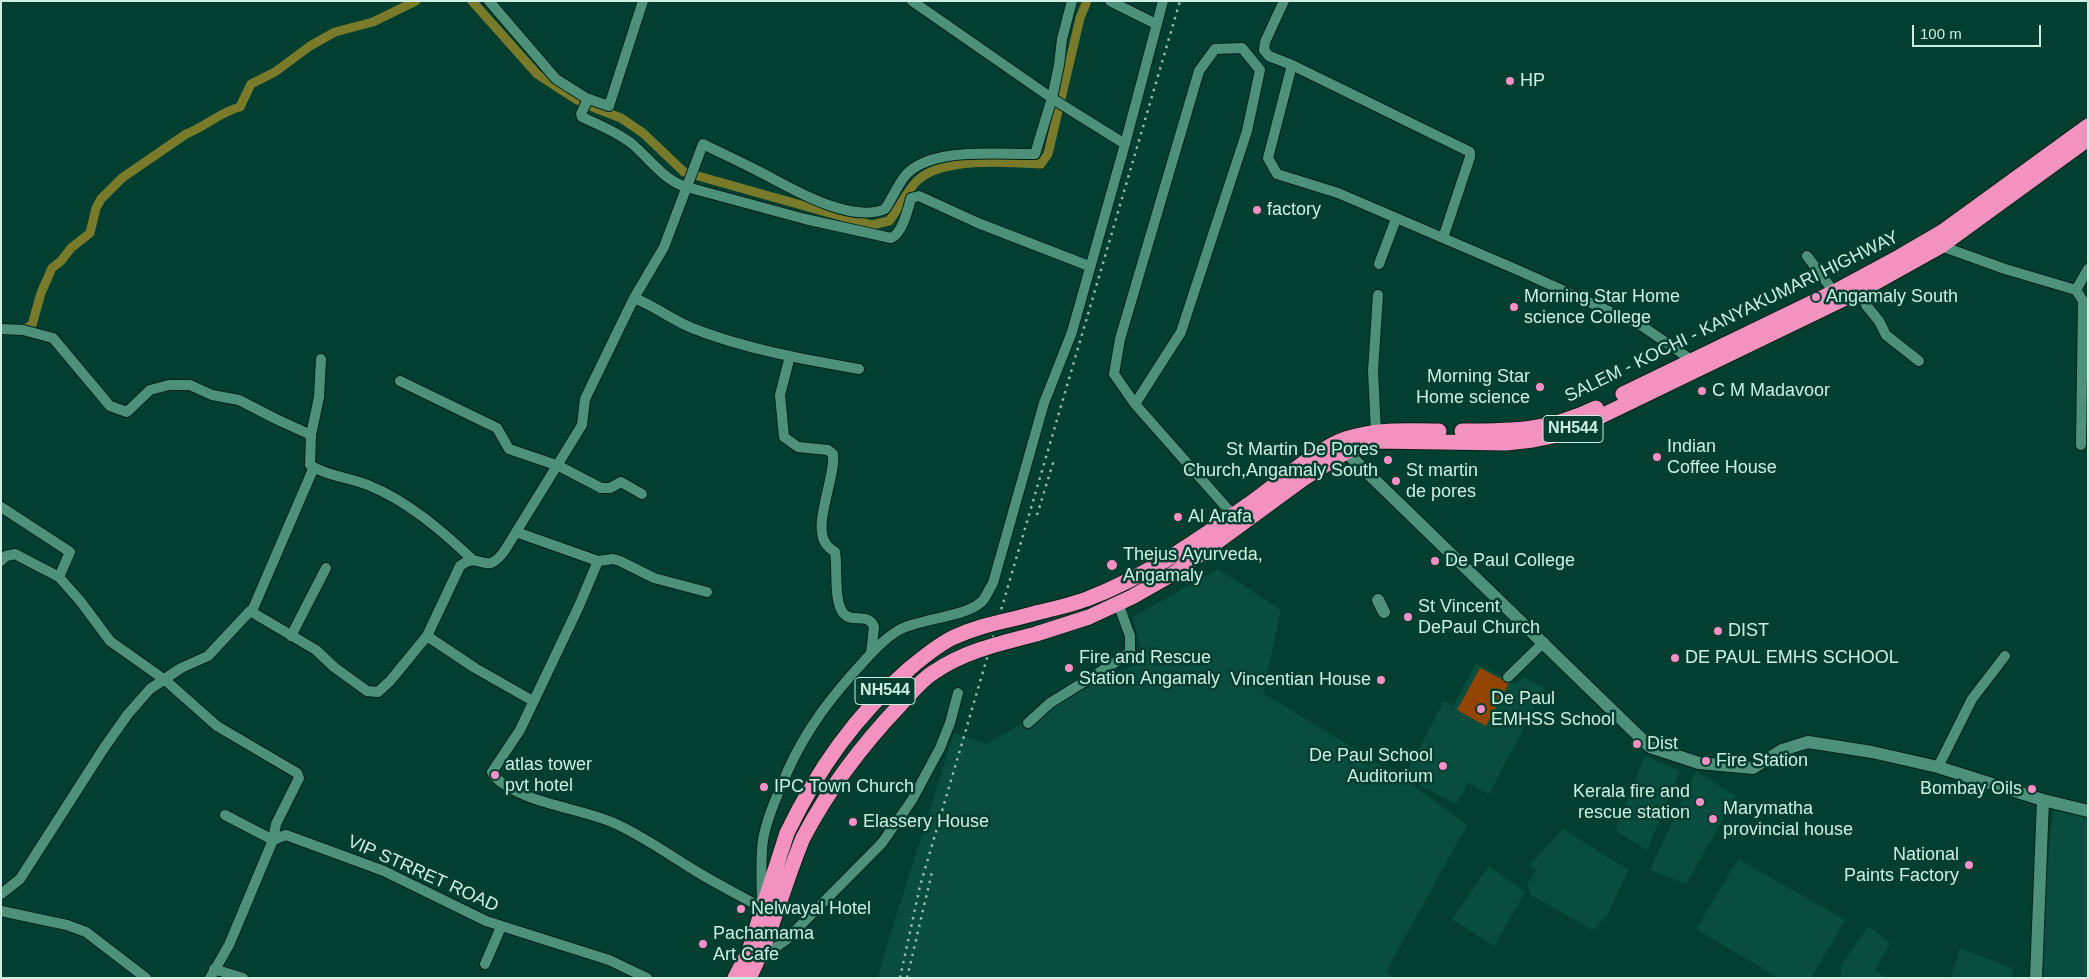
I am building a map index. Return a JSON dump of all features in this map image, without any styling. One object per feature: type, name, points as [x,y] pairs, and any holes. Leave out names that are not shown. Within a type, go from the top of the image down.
[{"type":"highway","name":"SALEM - KOCHI - KANYAKUMARI HIGHWAY","points":[[735,978],[748,952],[787,833],[807,791],[826,760],[851,728],[897,680],[919,661],[950,639],[996,622],[1036,614],[1087,599],[1122,583],[1174,556],[1313,457],[1345,446],[1376,431],[1409,429],[1504,431],[1540,427],[1583,414],[1834,292],[1899,257],[1942,232],[2088,126]]},
{"type":"highway","name":"SALEM - KOCHI - KANYAKUMARI HIGHWAY","points":[[749,978],[758,959],[803,838],[828,793],[861,748],[927,678],[953,661],[982,648],[1036,634],[1089,617],[1132,597],[1195,560],[1345,446],[1376,441],[1506,442],[1534,440],[1563,434],[1862,290],[1941,246],[2088,139]]},
{"type":"highway","points":[[1087,599],[1089,617]]},
{"type":"main road","points":[[1345,446],[1650,747],[1699,763],[1754,768],[1782,750],[1808,742],[1872,752],[1938,766],[2043,800],[2088,811]]},
{"type":"main road","points":[[1378,600],[1384,612]]},
{"type":"main road","points":[[2036,978],[2043,800]]},
{"type":"street","points":[[489,1],[556,79],[585,104],[609,106],[643,1]]},
{"type":"street","points":[[912,1],[1054,99],[1125,144]]},
{"type":"street","points":[[322,359],[319,397],[311,434],[310,464],[368,485],[392,497],[440,530],[473,560],[488,564],[495,562],[559,466],[582,425],[585,399],[634,298],[664,247],[703,144],[821,203],[846,210],[879,212],[885,209],[905,176],[924,161],[983,153],[1035,154],[1054,99],[1062,40],[1072,1]]},
{"type":"street","points":[[1110,1],[1156,24]]},
{"type":"street","points":[[598,560],[579,606],[516,738],[492,772],[498,780],[541,802],[593,815],[631,831],[687,866],[762,908],[764,838],[772,809],[789,765],[811,725],[835,693],[871,654],[899,630],[914,624],[966,611],[983,601],[993,583],[1044,404],[1072,332],[1163,1]]},
{"type":"street","points":[[1284,1],[1265,42],[1264,50],[1268,56],[1292,65],[1470,152],[1443,238]]},
{"type":"street","points":[[1136,404],[1181,332],[1247,131],[1260,70],[1242,48],[1215,50],[1198,71],[1120,339],[1114,374],[1136,404],[1233,515]]},
{"type":"street","points":[[1292,65],[1268,158],[1277,174],[1338,193],[1642,326],[1693,361]]},
{"type":"street","points":[[585,104],[582,117],[621,136],[672,180],[686,187],[805,219],[891,238],[899,230],[911,198],[919,196],[978,223],[1089,266]]},
{"type":"street","points":[[1379,264],[1396,219]]},
{"type":"street","points":[[1941,246],[2005,269],[2076,290],[2083,300],[2081,445]]},
{"type":"street","points":[[1807,256],[1834,292]]},
{"type":"street","points":[[2076,290],[2088,269]]},
{"type":"street","points":[[1862,290],[1866,305],[1879,321],[1886,335],[1919,361]]},
{"type":"street","points":[[1376,431],[1373,372],[1378,296]]},
{"type":"street","points":[[634,298],[651,304],[691,327],[719,337],[790,356],[859,369]]},
{"type":"street","points":[[1,329],[23,330],[53,338],[110,406],[127,412],[150,390],[170,385],[190,386],[212,395],[239,400],[311,434]]},
{"type":"street","points":[[790,356],[780,395],[784,437],[798,447],[828,450],[833,454],[834,461],[826,494],[822,535],[826,544],[835,552],[840,608],[844,614],[850,617],[866,618],[873,623],[871,654]]},
{"type":"street","points":[[400,381],[497,428],[509,449],[559,466],[601,488],[610,488],[621,482],[642,494]]},
{"type":"street","points":[[1,894],[20,879],[104,748],[128,714],[150,689],[166,680],[181,668],[208,656],[252,611],[314,467]]},
{"type":"street","points":[[1,507],[70,552],[59,577]]},
{"type":"street","points":[[516,532],[598,560],[613,559],[654,578],[706,592]]},
{"type":"street","points":[[1,561],[6,556],[16,554],[59,577],[81,602],[110,641],[166,680],[217,726],[297,773],[299,778],[276,824],[273,840],[229,944],[212,973],[243,978]]},
{"type":"street","points":[[252,611],[316,650],[367,691],[378,692],[390,681],[427,636],[460,566],[473,560]]},
{"type":"street","points":[[291,636],[326,568]]},
{"type":"street","points":[[1028,723],[1050,703],[1124,657],[1130,651],[1130,636],[1118,603]]},
{"type":"street","points":[[427,636],[475,668],[532,701]]},
{"type":"street","points":[[1508,677],[1544,642]]},
{"type":"street","points":[[1938,766],[1972,699],[2005,656]]},
{"type":"street","points":[[758,959],[786,940],[882,843],[912,800],[940,748],[958,693]]},
{"type":"street","points":[[225,815],[273,840]]},
{"type":"street","name":"VIP STRRET ROAD","points":[[273,840],[286,835],[384,871],[501,927],[524,932],[609,960],[647,978]]},
{"type":"street","points":[[1,911],[67,925],[86,932],[146,978]]},
{"type":"street","points":[[485,964],[501,927]]},
{"type":"shaded area","points":[[1218,569],[1281,610],[1263,693],[1410,783],[1467,825],[1386,972],[1394,978],[878,978],[954,733],[987,744],[1056,703],[1143,661],[1133,617]]},
{"type":"shaded area","points":[[1476,663],[1516,684],[1524,677],[1545,688],[1489,794],[1468,783],[1456,804],[1404,777],[1444,701],[1453,706]]},
{"type":"shaded area","points":[[1480,668],[1509,683],[1486,726],[1457,710]]},
{"type":"shaded area","points":[[1645,756],[1680,771],[1647,850],[1615,831]]},
{"type":"shaded area","points":[[1696,771],[1736,796],[1686,884],[1650,870]]},
{"type":"shaded area","points":[[2053,810],[2088,818],[2088,978],[2044,978],[2042,921]]},
{"type":"shaded area","points":[[1563,829],[1628,870],[1608,914],[1593,930],[1531,895],[1527,884],[1536,871],[1530,864]]},
{"type":"shaded area","points":[[1738,859],[1845,920],[1811,978],[1779,978],[1696,929]]},
{"type":"shaded area","points":[[1489,866],[1525,892],[1494,946],[1452,919]]},
{"type":"shaded area","points":[[1868,926],[1890,943],[1875,970],[1886,978],[1841,978],[1841,966]]},
{"type":"shaded area","points":[[1960,948],[2014,969],[2011,978],[1951,978]]},
{"type":"waterway","points":[[23,330],[32,325],[41,293],[52,268],[61,261],[71,248],[90,233],[96,208],[101,199],[122,178],[186,134],[226,112],[240,107],[251,84],[275,72],[310,46],[335,32],[373,22],[416,1]]},
{"type":"waterway","points":[[472,1],[537,74],[577,100],[621,118],[643,133],[684,172],[872,225],[889,221],[910,189],[918,180],[929,173],[959,164],[995,162],[1041,164],[1048,154],[1080,18],[1087,1]]},
{"type":"railway","points":[[900,978],[920,886],[1180,1]]},
{"type":"railway","points":[[1037,515],[1054,460]]},
{"type":"railway","points":[[907,978],[932,872]]},
{"type":"place","name":"HP","points":[[1510,81]]},
{"type":"place","name":"factory","points":[[1257,210]]},
{"type":"place","name":"Angamaly South","points":[[1816,297]]},
{"type":"place","name":"Morning Star Home science College","points":[[1514,307]]},
{"type":"place","name":"Morning Star Home science","points":[[1540,387]]},
{"type":"place","name":"C M Madavoor","points":[[1702,391]]},
{"type":"place","name":"Indian Coffee House","points":[[1657,457]]},
{"type":"place","name":"St Martin De Pores Church,Angamaly South","points":[[1388,460]]},
{"type":"place","name":"St martin de pores","points":[[1396,481]]},
{"type":"place","name":"Al Arafa","points":[[1178,517]]},
{"type":"place","name":"De Paul College","points":[[1435,561]]},
{"type":"place","name":"Thejus Ayurveda, Angamaly","points":[[1112,565]]},
{"type":"place","name":"St Vincent DePaul Church","points":[[1408,617]]},
{"type":"place","name":"DIST","points":[[1718,631]]},
{"type":"place","name":"DE PAUL EMHS SCHOOL","points":[[1675,658]]},
{"type":"place","name":"Fire and Rescue Station Angamaly","points":[[1069,668]]},
{"type":"place","name":"Vincentian House","points":[[1381,680]]},
{"type":"place","name":"De Paul EMHSS School","points":[[1481,709]]},
{"type":"place","name":"Dist","points":[[1637,744]]},
{"type":"place","name":"Fire Station","points":[[1706,761]]},
{"type":"place","name":"De Paul School Auditorium","points":[[1443,766]]},
{"type":"place","name":"atlas tower pvt hotel","points":[[495,775]]},
{"type":"place","name":"IPC Town Church","points":[[764,787]]},
{"type":"place","name":"Bombay Oils","points":[[2032,789]]},
{"type":"place","name":"Kerala fire and rescue station","points":[[1700,802]]},
{"type":"place","name":"Marymatha provincial house","points":[[1713,819]]},
{"type":"place","name":"Elassery House","points":[[853,822]]},
{"type":"place","name":"National Paints Factory","points":[[1969,865]]},
{"type":"place","name":"Nelwayal Hotel","points":[[741,909]]},
{"type":"place","name":"Pachamama Art Cafe","points":[[703,944]]}]
